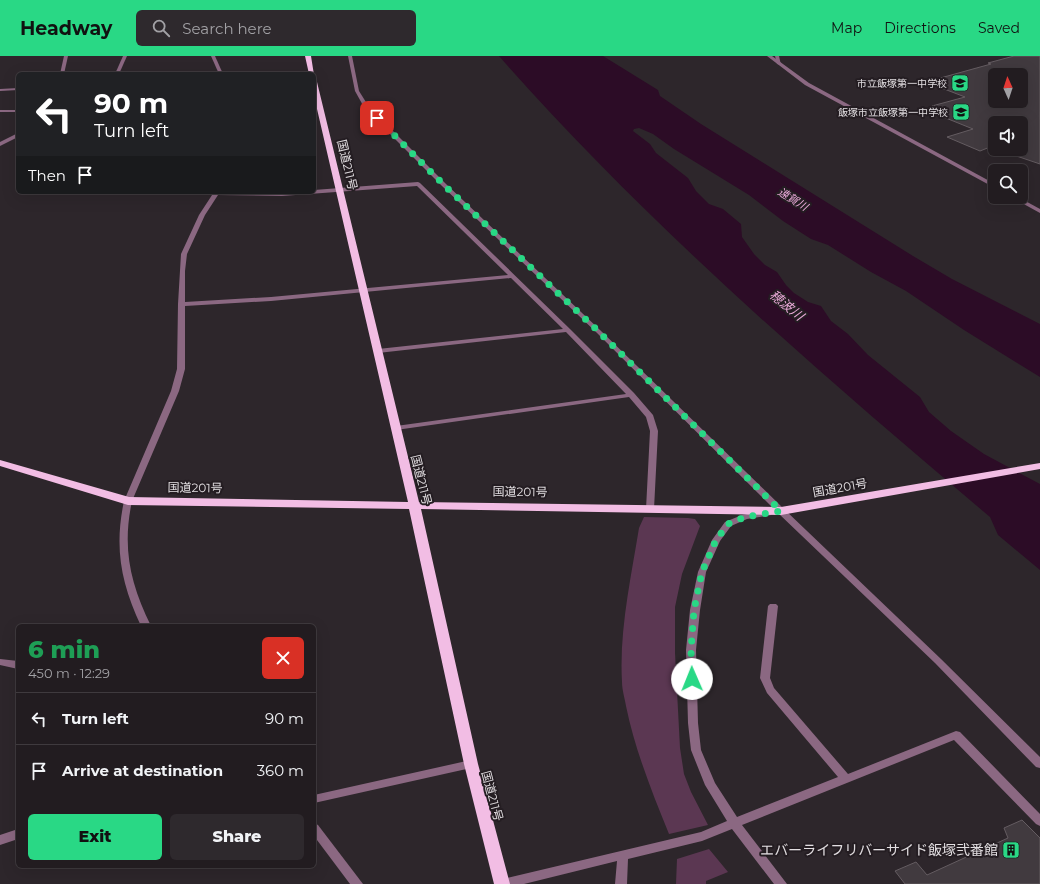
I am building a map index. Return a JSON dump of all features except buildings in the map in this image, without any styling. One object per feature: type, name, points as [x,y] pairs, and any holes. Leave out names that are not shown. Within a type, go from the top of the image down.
[{"type":"highway","points":[[308,56],[312,72]]},
{"type":"highway","name":"国道211号","points":[[317,108],[364,290],[414,504],[471,764],[503,884]]},
{"type":"highway","name":"国道201号","points":[[0,463],[128,501],[414,504],[781,511],[1040,466]]},
{"type":"street","points":[[62,72],[66,56]]},
{"type":"street","points":[[118,72],[125,56]]},
{"type":"street","points":[[213,56],[220,72]]},
{"type":"street","points":[[350,56],[357,91],[367,108],[444,185],[603,336],[781,511],[938,660],[1040,764]]},
{"type":"street","points":[[769,56],[807,84],[988,182]]},
{"type":"street","points":[[777,56],[779,64]]},
{"type":"street","points":[[0,90],[16,89]]},
{"type":"street","points":[[0,110],[16,110]]},
{"type":"street","points":[[0,144],[16,136]]},
{"type":"street","points":[[316,192],[418,184],[568,330],[631,395],[650,417],[654,431],[650,509]]},
{"type":"street","points":[[145,624],[127,578],[124,517],[128,501],[175,391],[181,369],[181,304],[184,254],[202,215],[216,194]]},
{"type":"street","points":[[1027,204],[1040,211]]},
{"type":"street","points":[[181,304],[271,299],[513,276]]},
{"type":"street","points":[[378,350],[568,330]]},
{"type":"street","points":[[396,428],[631,395]]},
{"type":"street","points":[[781,511],[745,517],[728,524],[716,540],[702,572],[694,610],[691,650],[693,723],[696,750],[710,785],[735,824],[781,884]]},
{"type":"street","points":[[773,606],[765,678],[770,690],[846,779]]},
{"type":"street","points":[[0,662],[16,665]]},
{"type":"street","points":[[503,884],[702,836],[956,735],[1040,821]]},
{"type":"street","points":[[316,799],[471,764]]},
{"type":"street","points":[[316,831],[356,884]]},
{"type":"street","points":[[0,840],[16,835]]},
{"type":"street","points":[[621,884],[622,856]]},
{"type":"shaded area","points":[[644,517],[695,519],[700,526],[682,574],[675,607],[675,653],[680,748],[684,774],[691,792],[708,825],[669,834],[639,755],[622,685],[622,643],[626,605],[639,528]]},
{"type":"shaded area","points":[[709,849],[728,872],[706,881],[706,884],[676,884],[677,859]]},
{"type":"water","points":[[499,56],[603,56],[658,90],[660,96],[701,124],[913,256],[952,279],[1040,324],[1040,377],[964,330],[906,291],[871,272],[828,245],[811,239],[783,221],[749,195],[674,149],[653,134],[639,128],[634,129],[633,131],[650,144],[656,153],[688,178],[696,191],[709,204],[723,209],[741,224],[742,237],[754,254],[765,265],[777,272],[794,293],[808,302],[821,306],[831,321],[848,334],[868,355],[920,397],[929,412],[951,431],[984,454],[1040,484],[1040,570],[998,535],[990,517],[798,352],[674,237],[555,118]]},
{"type":"place","name":"市立飯塚第一中学校","points":[[960,83]]},
{"type":"place","name":"飯塚市立飯塚第一中学校","points":[[961,112]]},
{"type":"place","name":"エバーライフリバーサイド飯塚弐番館","points":[[1011,850]]},
{"type":"route","points":[[377,118],[444,185],[598,331],[781,511],[745,517],[728,524],[716,540],[702,572],[694,610],[691,650],[692,679]]},
{"type":"water label","name":"遠賀川","points":[[793,199]]},
{"type":"water label","name":"穂波川","points":[[787,305]]}]
